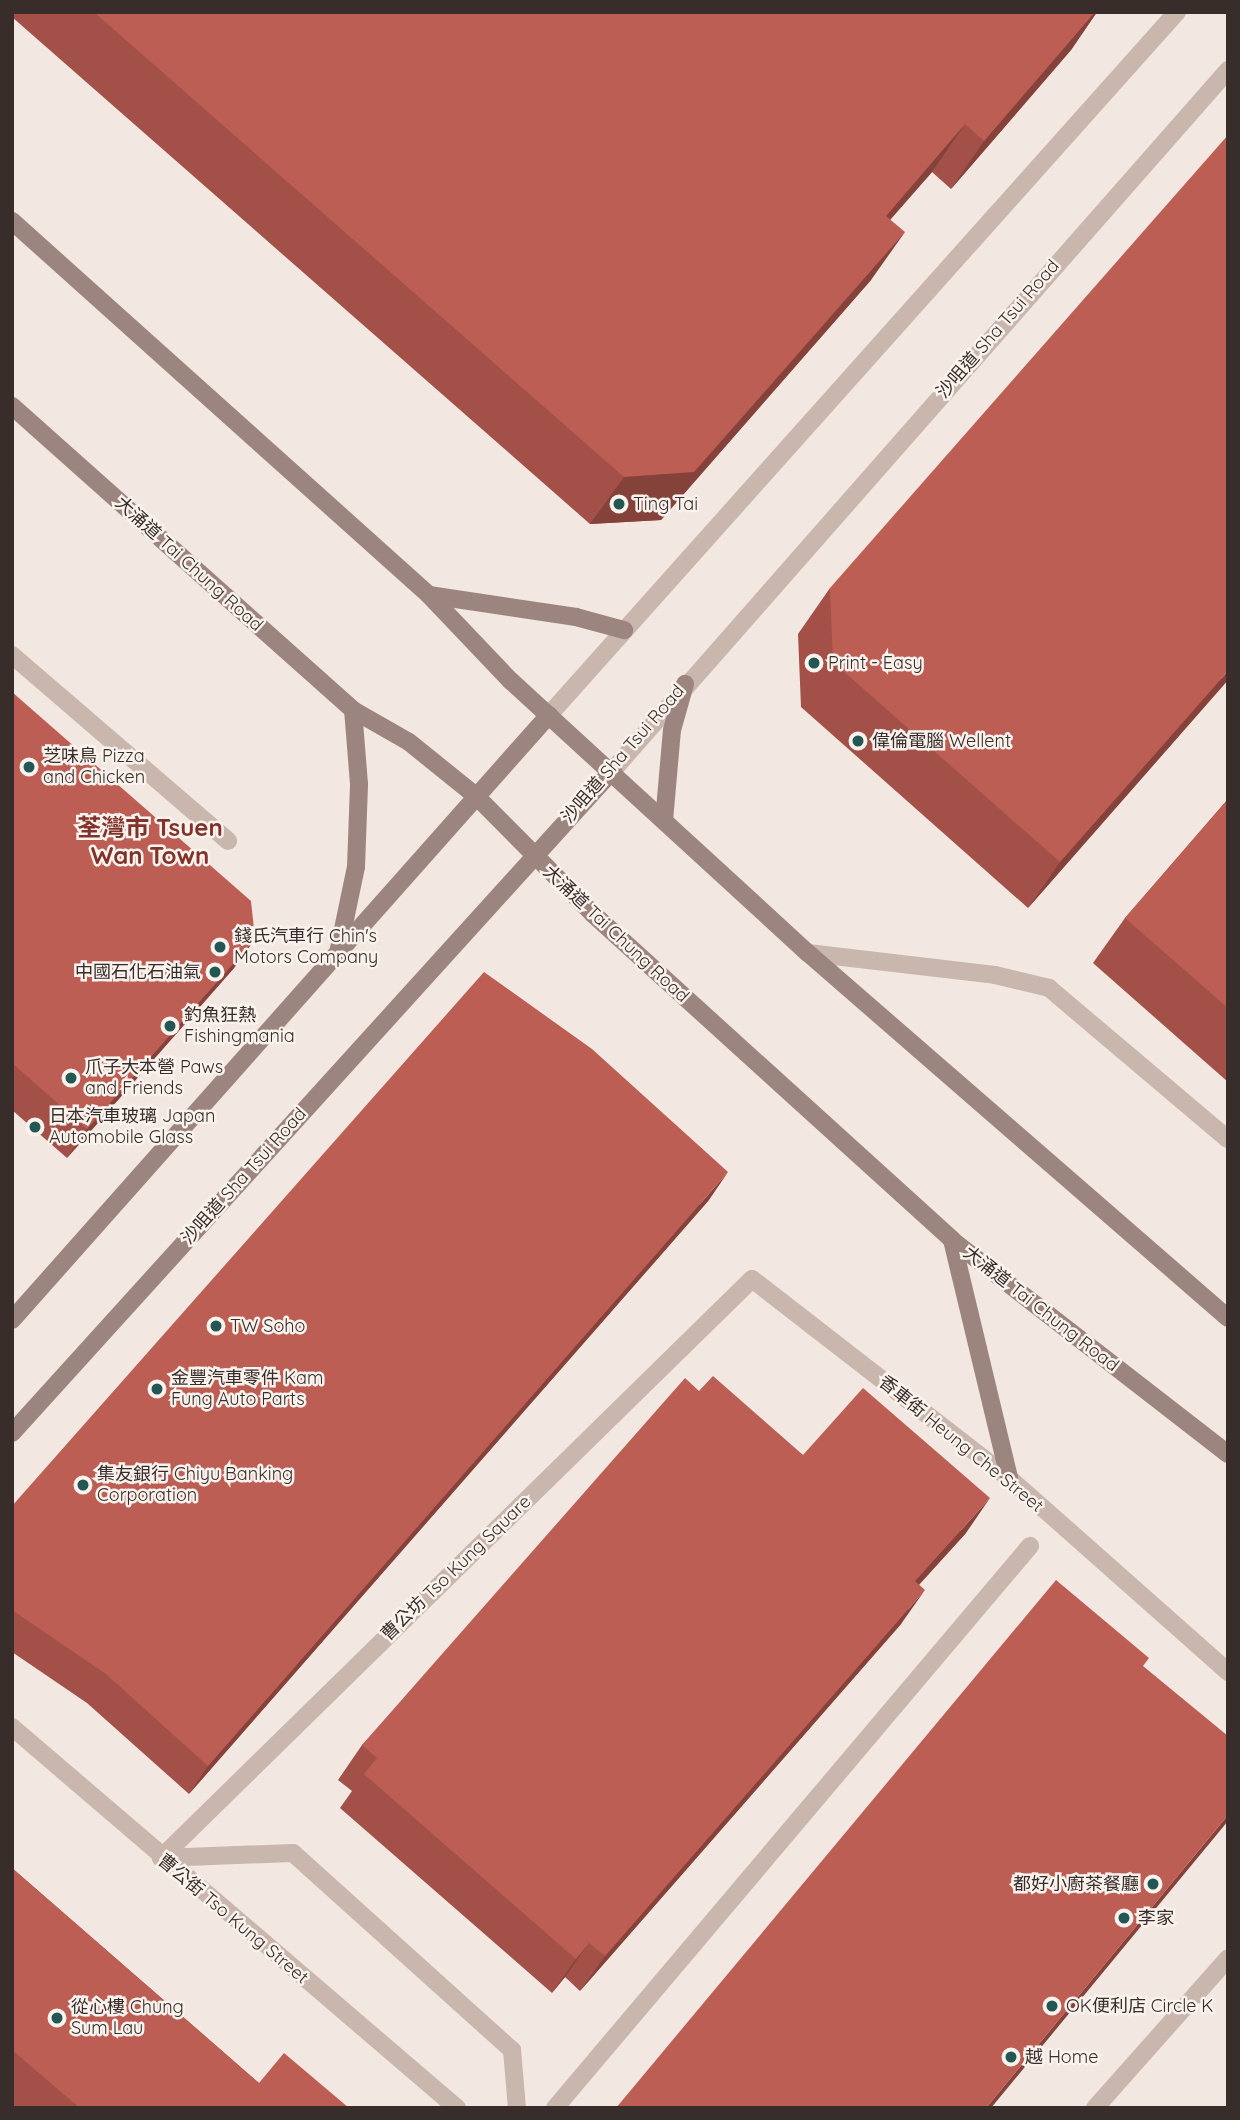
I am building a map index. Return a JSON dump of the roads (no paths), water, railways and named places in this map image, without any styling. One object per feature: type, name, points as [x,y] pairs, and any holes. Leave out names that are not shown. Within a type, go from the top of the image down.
[{"type":"main road","points":[[12,221],[429,595],[549,715],[613,770],[664,821],[808,953],[1228,1318]]},
{"type":"main road","name":"大涌道 Tai Chung Road","points":[[12,406],[354,710],[410,742],[476,796],[531,856],[952,1240],[1228,1454]]},
{"type":"main road","points":[[429,595],[576,617],[624,630]]},
{"type":"main road","points":[[664,821],[672,730],[685,684]]},
{"type":"main road","points":[[338,955],[356,867],[359,783],[354,710]]},
{"type":"main road","points":[[12,1321],[392,896],[549,715]]},
{"type":"main road","name":"沙咀道 Sha Tsui Road","points":[[12,1433],[531,856],[613,770]]},
{"type":"main road","points":[[952,1240],[1009,1478]]},
{"type":"street","points":[[549,715],[1177,12]]},
{"type":"street","name":"沙咀道 Sha Tsui Road","points":[[613,770],[685,684],[1228,70]]},
{"type":"street","points":[[12,655],[228,841]]},
{"type":"street","points":[[808,953],[995,975],[1049,988],[1228,1139]]},
{"type":"street","name":"香車街 Heung Che Street","points":[[752,1279],[1009,1478],[1228,1672]]},
{"type":"street","name":"曹公坊 Tso Kung Square","points":[[161,1858],[752,1279]]},
{"type":"street","points":[[555,2108],[1030,1546]]},
{"type":"street","name":"曹公街 Tso Kung Street","points":[[12,1727],[161,1858],[457,2108]]},
{"type":"street","points":[[161,1858],[293,1853],[512,2050],[517,2108]]},
{"type":"street","points":[[1095,2108],[1228,1958]]},
{"type":"place","name":"Ting Tai","points":[[619,504]]},
{"type":"place","name":"Print - Easy","points":[[814,663]]},
{"type":"place","name":"偉倫電腦 Wellent","points":[[858,741]]},
{"type":"place","name":"芝味鳥 Pizza and Chicken","points":[[29,767]]},
{"type":"place","name":"錢氏汽車行 Chin's Motors Company","points":[[220,947]]},
{"type":"place","name":"中國石化石油氣","points":[[215,972]]},
{"type":"place","name":"釣魚狂熱 Fishingmania","points":[[170,1026]]},
{"type":"place","name":"爪子大本營 Paws and Friends","points":[[71,1078]]},
{"type":"place","name":"日本汽車玻璃 Japan Automobile Glass","points":[[35,1127]]},
{"type":"place","name":"TW Soho","points":[[216,1326]]},
{"type":"place","name":"金豐汽車零件 Kam Fung Auto Parts","points":[[157,1389]]},
{"type":"place","name":"集友銀行 Chiyu Banking Corporation","points":[[83,1485]]},
{"type":"place","name":"都好小廚茶餐廳","points":[[1153,1884]]},
{"type":"place","name":"李家","points":[[1124,1918]]},
{"type":"place","name":"OK便利店 Circle K","points":[[1052,2006]]},
{"type":"place","name":"從心樓 Chung Sum Lau","points":[[57,2018]]},
{"type":"place","name":"越 Home","points":[[1011,2057]]},
{"type":"district","name":"荃灣市 Tsuen Wan Town","points":[[150,842]]}]
